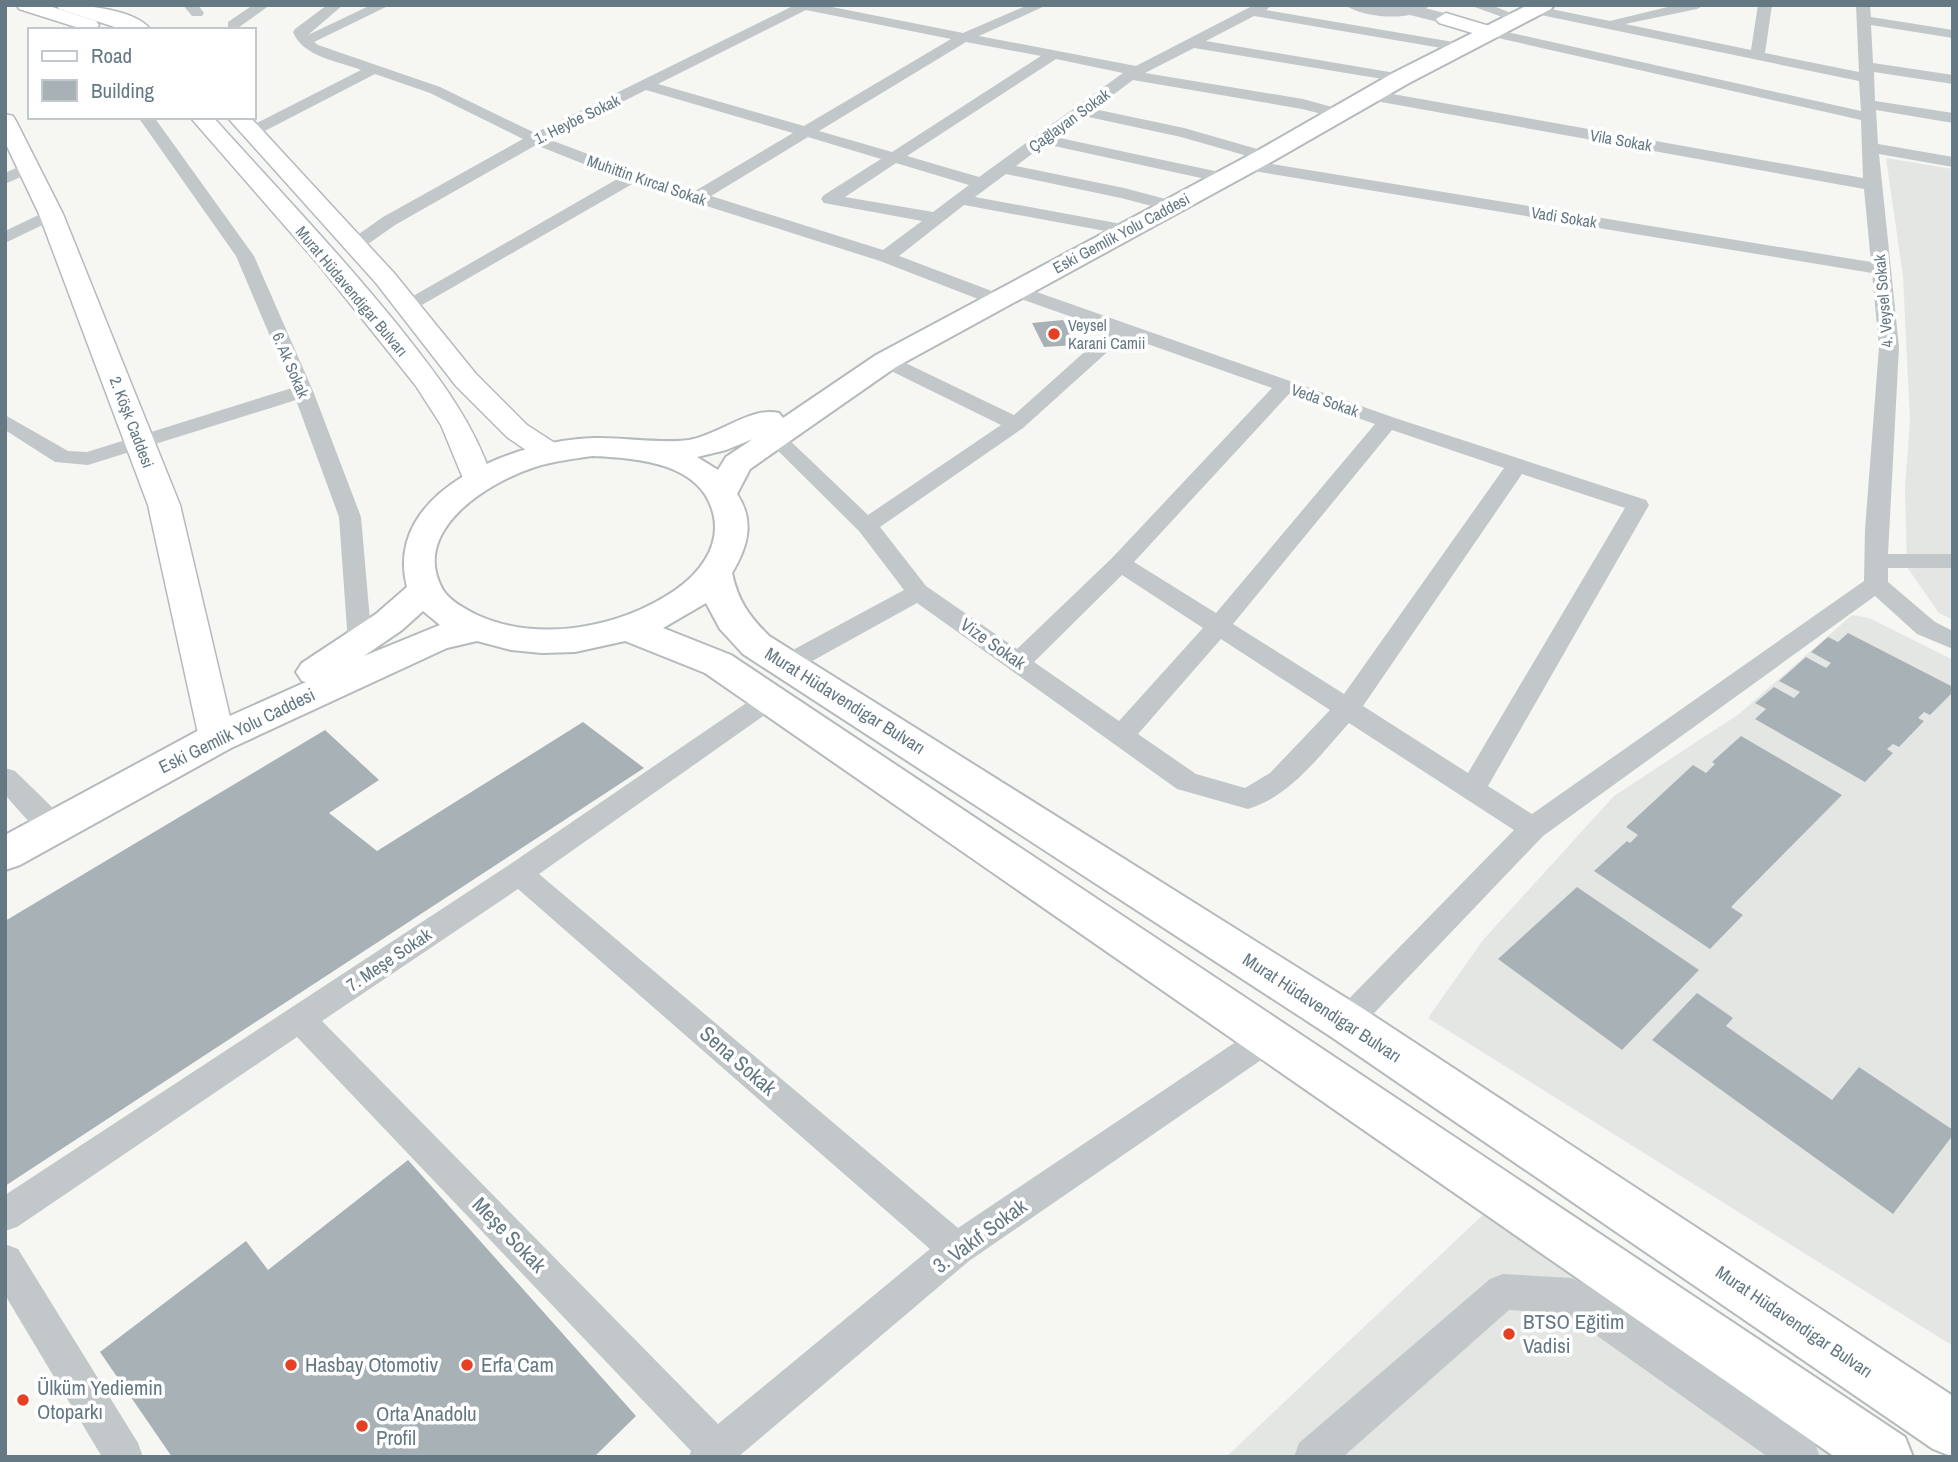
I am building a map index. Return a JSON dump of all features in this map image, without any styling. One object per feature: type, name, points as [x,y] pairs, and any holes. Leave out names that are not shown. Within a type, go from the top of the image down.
[{"type":"main road","points":[[26,5],[95,28]]},
{"type":"main road","points":[[66,5],[117,19],[137,28]]},
{"type":"main road","name":"Eski Gemlik Yolu Caddesi","points":[[722,492],[737,464],[886,361],[1256,161],[1401,78],[1533,11]]},
{"type":"main road","points":[[1446,19],[1489,32]]},
{"type":"main road","name":"Murat Hüdavendigar Bulvarı","points":[[203,119],[371,309],[452,414],[469,446],[478,481]]},
{"type":"main road","name":"2. Köşk Caddesi","points":[[5,121],[18,173],[51,214],[164,505],[217,738]]},
{"type":"main road","name":"Murat Hüdavendigar Bulvarı","points":[[244,124],[355,245],[466,380],[517,431],[550,453]]},
{"type":"main road","points":[[633,449],[680,462],[700,472],[722,492],[732,517],[730,545],[715,572],[688,598],[650,620],[600,636],[548,642],[499,637],[458,622],[430,599],[418,571],[421,541],[439,512],[478,481],[507,466],[550,453],[593,447],[698,450],[730,438],[886,361]]},
{"type":"main road","name":"Murat Hüdavendigar Bulvarı","points":[[715,572],[720,601],[734,623],[756,645],[779,681],[1269,1037],[1885,1457]]},
{"type":"main road","points":[[217,738],[360,642],[403,611],[426,589]]},
{"type":"main road","name":"Murat Hüdavendigar Bulvarı","points":[[625,628],[673,644],[718,664],[779,681],[1346,1022],[1953,1429]]},
{"type":"main road","name":"Eski Gemlik Yolu Caddesi","points":[[5,854],[217,738],[437,638],[478,629]]},
{"type":"street","points":[[233,25],[263,5]]},
{"type":"street","points":[[336,5],[300,33],[304,42],[383,5]]},
{"type":"street","points":[[696,198],[962,38],[1040,5]]},
{"type":"street","points":[[1352,5],[1386,12],[1417,8]]},
{"type":"street","points":[[1392,5],[1417,8],[1446,19]]},
{"type":"street","points":[[1476,5],[1533,11],[1757,55],[1865,72],[1953,80]]},
{"type":"street","points":[[1608,24],[1697,5]]},
{"type":"street","points":[[1757,55],[1765,5]]},
{"type":"street","points":[[805,6],[1338,113]]},
{"type":"street","name":"1. Heybe Sokak","points":[[355,245],[389,220],[535,139],[805,6]]},
{"type":"street","points":[[1259,8],[1459,47]]},
{"type":"street","name":"Çağlayan Sokak","points":[[886,257],[961,198],[1133,73],[1259,8]]},
{"type":"street","points":[[1863,13],[1953,34]]},
{"type":"street","name":"4. Veysel Sokak","points":[[1863,13],[1872,185],[1889,346],[1876,573]]},
{"type":"street","points":[[1489,32],[1868,111],[1953,118]]},
{"type":"street","name":"Muhittin Kırcal Sokak","points":[[304,42],[313,48],[435,90],[535,139],[632,177],[1006,295]]},
{"type":"street","points":[[1192,43],[1401,78]]},
{"type":"street","points":[[936,218],[830,199],[1053,55]]},
{"type":"street","points":[[256,119],[374,69]]},
{"type":"street","points":[[645,85],[982,183]]},
{"type":"street","name":"Vila Sokak","points":[[1370,95],[1872,185]]},
{"type":"street","name":"Vadi Sokak","points":[[1083,111],[1184,133],[1256,161],[1880,269]]},
{"type":"street","name":"6. Ak Sokak","points":[[147,119],[246,256],[303,391],[350,517],[360,642]]},
{"type":"street","points":[[1043,139],[1224,178]]},
{"type":"street","points":[[1870,148],[1953,162]]},
{"type":"street","points":[[1003,167],[1171,206]]},
{"type":"street","points":[[408,307],[632,177]]},
{"type":"street","points":[[961,198],[1126,230]]},
{"type":"street","points":[[5,238],[51,214]]},
{"type":"street","name":"Veda Sokak","points":[[1006,295],[1121,329],[1638,505],[1473,789]]},
{"type":"street","points":[[866,526],[1016,424],[1121,329]]},
{"type":"street","points":[[886,361],[1016,424]]},
{"type":"street","points":[[1019,662],[1120,563],[1285,386]]},
{"type":"street","points":[[5,421],[63,457],[88,459],[303,391]]},
{"type":"street","points":[[1122,735],[1218,627],[1388,422]]},
{"type":"street","name":"Vize Sokak","points":[[775,438],[866,526],[918,592],[1187,782],[1248,799],[1280,780],[1346,709]]},
{"type":"street","points":[[1346,709],[1517,465]]},
{"type":"street","points":[[1346,1022],[1533,828],[1876,573],[1953,561]]},
{"type":"street","points":[[1120,563],[1533,828]]},
{"type":"street","points":[[1876,573],[1926,628],[1953,641]]},
{"type":"street","points":[[779,681],[918,592]]},
{"type":"street","name":"7. Meşe Sokak","points":[[5,1215],[519,873],[779,681]]},
{"type":"street","points":[[5,778],[54,827]]},
{"type":"street","name":"Sena Sokak","points":[[519,873],[957,1249]]},
{"type":"street","name":"Meşe Sokak","points":[[300,1020],[713,1453]]},
{"type":"street","name":"3. Vakıf Sokak","points":[[713,1453],[957,1249],[1269,1037]]},
{"type":"street","points":[[5,1261],[124,1457]]},
{"type":"street","points":[[1313,1457],[1503,1292],[1571,1296],[1801,1457]]},
{"type":"shaded area","points":[[1886,158],[1953,169],[1953,620],[1939,613],[1907,567],[1905,488],[1910,421],[1903,276]]},
{"type":"shaded area","points":[[1852,615],[1869,618],[1953,660],[1953,1346],[1428,1018],[1483,940],[1614,796],[1739,714]]},
{"type":"shaded area","name":"BTSO Eğitim Vadisi","points":[[1486,1212],[1839,1457],[1226,1457]]},
{"type":"building","name":"Veysel Karani Camii","points":[[1063,320],[1077,345],[1044,347],[1032,323]]},
{"type":"building","points":[[1848,633],[1953,687],[1953,692],[1930,715],[1924,712],[1918,718],[1924,721],[1899,747],[1893,744],[1887,749],[1893,753],[1865,782],[1755,719],[1766,709],[1755,703],[1774,687],[1794,698],[1800,692],[1779,681],[1806,657],[1826,668],[1831,663],[1811,652],[1828,637],[1838,642]]},
{"type":"building","points":[[583,722],[644,768],[5,1186],[5,921],[325,730],[379,780],[329,813],[377,851]]},
{"type":"building","points":[[1741,736],[1842,795],[1731,907],[1743,915],[1710,949],[1594,871],[1627,841],[1630,843],[1638,835],[1626,827],[1693,765],[1706,773],[1715,764],[1712,762]]},
{"type":"building","points":[[1577,887],[1699,970],[1622,1050],[1498,959]]},
{"type":"building","points":[[1697,993],[1733,1018],[1726,1026],[1832,1100],[1859,1067],[1953,1130],[1953,1135],[1893,1214],[1652,1040]]},
{"type":"building","points":[[408,1160],[636,1416],[594,1457],[172,1457],[100,1352],[246,1241],[268,1270]]},
{"type":"place","name":"Veysel Karani Camii","points":[[1054,334]]},
{"type":"place","name":"BTSO Eğitim Vadisi","points":[[1509,1334]]},
{"type":"place","name":"Hasbay Otomotiv","points":[[291,1365]]},
{"type":"place","name":"Erfa Cam","points":[[467,1365]]},
{"type":"place","name":"Ülküm Yediemin Otoparkı","points":[[23,1400]]},
{"type":"place","name":"Orta Anadolu Profil","points":[[362,1426]]}]
